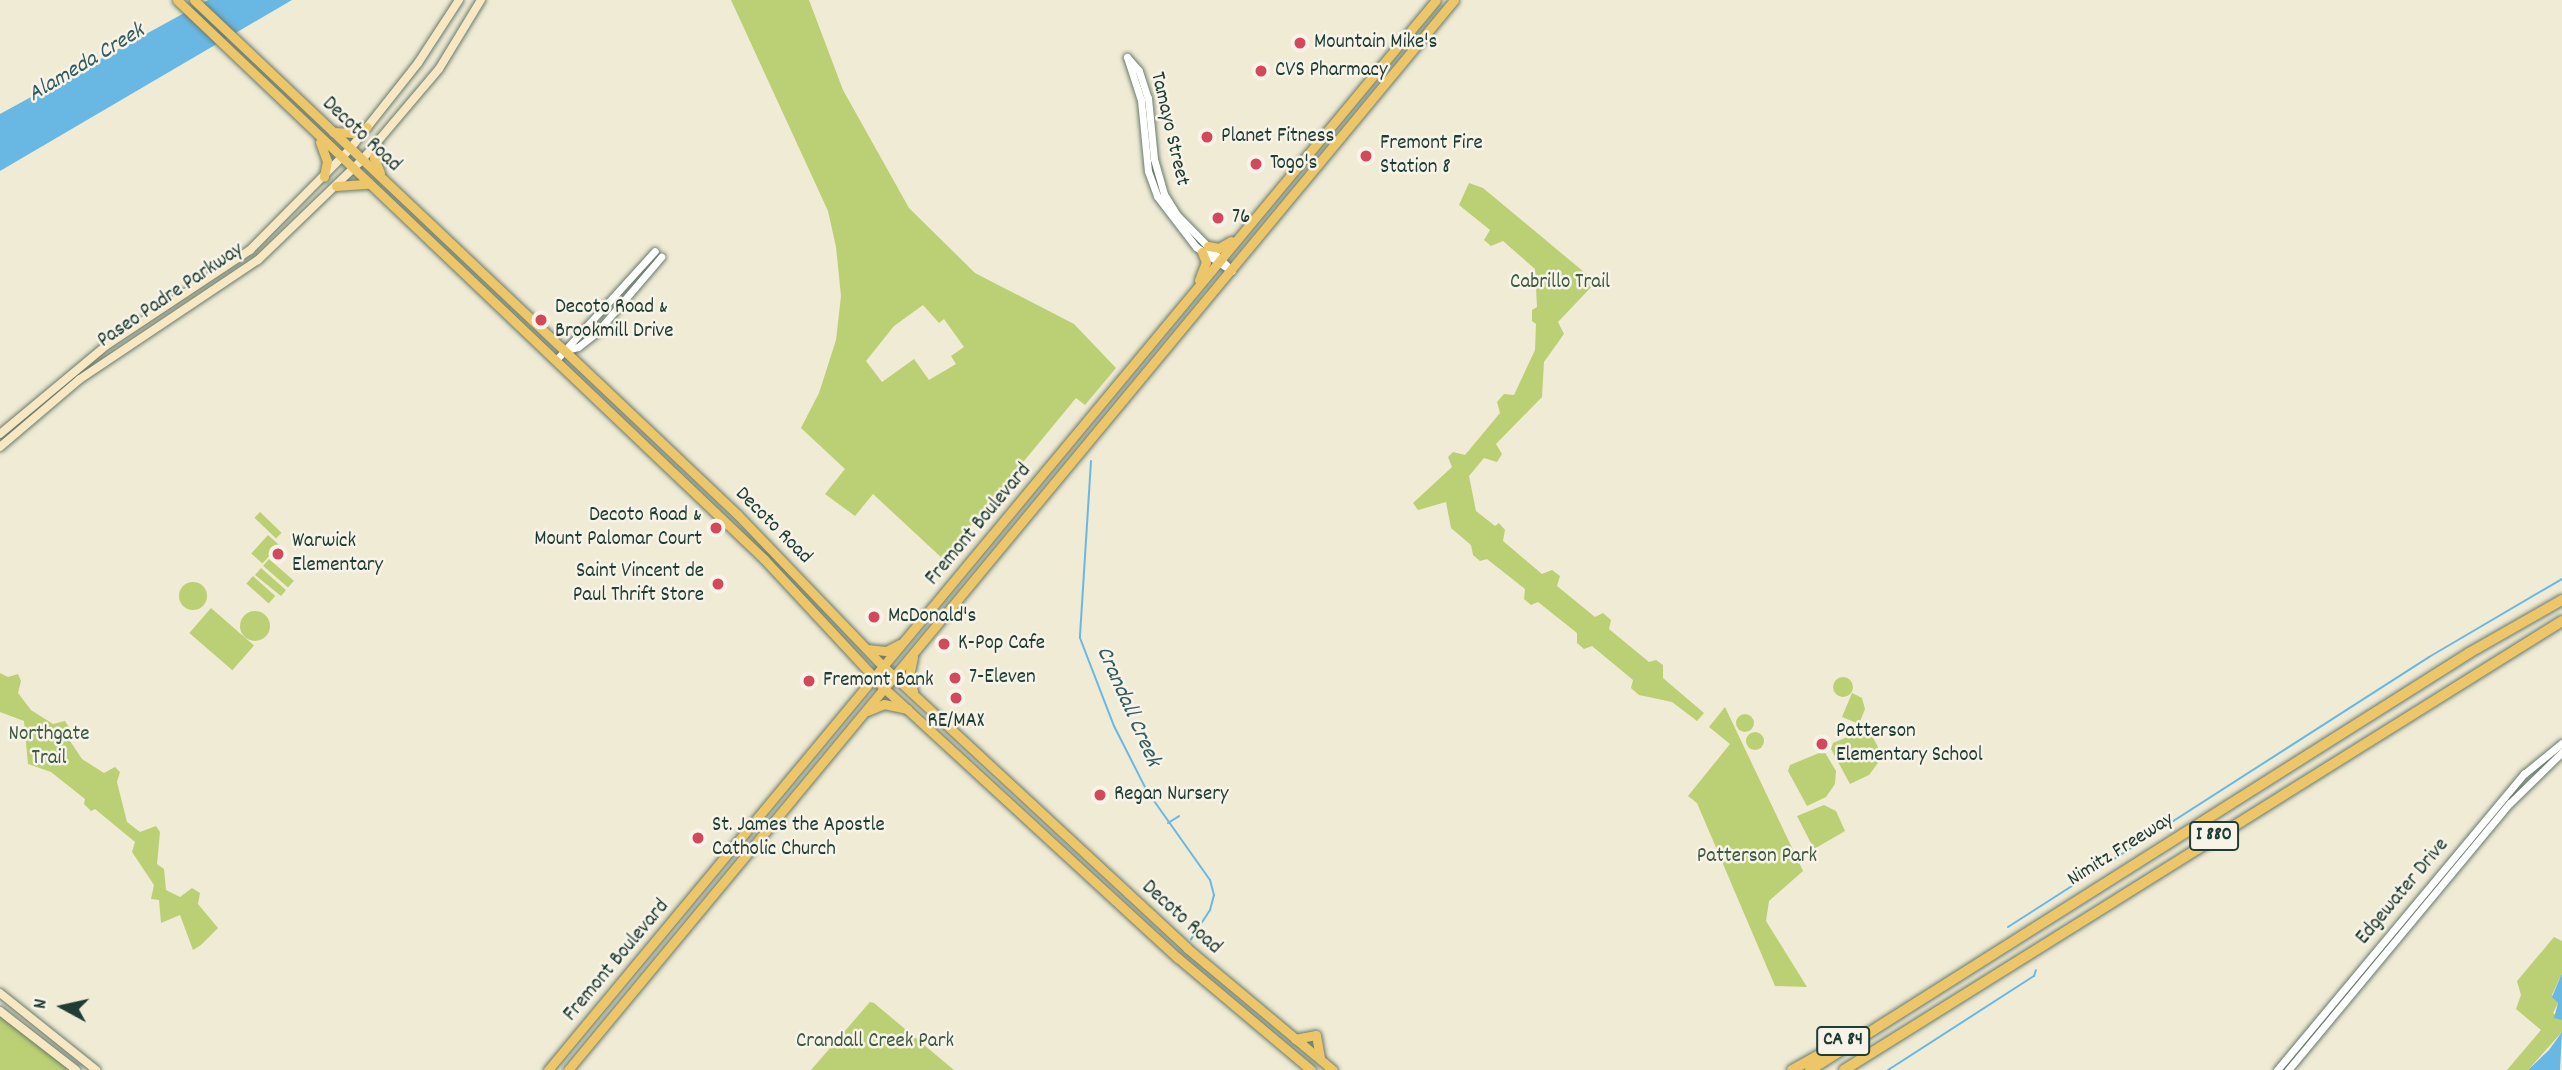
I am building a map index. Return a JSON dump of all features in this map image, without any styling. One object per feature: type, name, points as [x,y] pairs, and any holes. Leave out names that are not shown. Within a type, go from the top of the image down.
[{"type":"highway","name":"Nimitz Freeway","points":[[1810,1070],[2469,653],[2562,600]]},
{"type":"highway","name":"Nimitz Freeway","points":[[1846,1070],[2562,621]]},
{"type":"highway","name":"CA 84","points":[[1791,1070],[1882,1017],[1895,1015]]},
{"type":"main road","name":"Decoto Road","points":[[177,0],[234,58],[764,559],[884,688],[1178,958],[1311,1070]]},
{"type":"main road","name":"Decoto Road","points":[[194,0],[781,557],[894,677],[1187,948],[1332,1070]]},
{"type":"main road","name":"Paseo Padre Parkway","points":[[0,434],[107,345],[235,263],[350,149],[459,0]]},
{"type":"main road","name":"Paseo Padre Parkway","points":[[0,447],[80,379],[258,260],[353,170],[377,143],[439,69],[481,0]]},
{"type":"main road","name":"Fremont Boulevard","points":[[548,1070],[1436,0]]},
{"type":"main road","name":"Fremont Boulevard","points":[[568,1070],[1454,0]]},
{"type":"main road","points":[[332,132],[351,134],[367,127]]},
{"type":"main road","points":[[318,137],[326,155],[324,177]]},
{"type":"main road","points":[[377,143],[374,158],[382,178]]},
{"type":"main road","points":[[336,186],[368,184]]},
{"type":"main road","points":[[1193,293],[1205,267],[1205,249],[1224,246],[1243,232]]},
{"type":"main road","points":[[864,647],[887,651],[905,642]]},
{"type":"main road","points":[[914,652],[909,676],[916,696]]},
{"type":"main road","points":[[865,711],[884,704],[908,709]]},
{"type":"main road","points":[[0,993],[96,1070]]},
{"type":"main road","points":[[0,1011],[76,1070]]},
{"type":"main road","points":[[1295,1039],[1316,1035],[1323,1062]]},
{"type":"street","name":"Tamayo Street","points":[[1205,249],[1164,194],[1154,159],[1147,98],[1139,71],[1127,57],[1143,113],[1151,184],[1172,221],[1219,261],[1232,271]]},
{"type":"street","points":[[556,360],[565,351],[578,347],[597,332],[658,254]]},
{"type":"street","name":"Edgewater Drive","points":[[2277,1070],[2524,774],[2562,743]]},
{"type":"street","name":"Edgewater Drive","points":[[2288,1070],[2510,803],[2562,752]]},
{"type":"green space","points":[[731,0],[809,0],[843,90],[909,208],[975,273],[1074,324],[1116,368],[1085,405],[1076,398],[943,559],[873,494],[855,516],[825,494],[845,469],[801,428],[819,393],[836,340],[841,296],[836,247],[828,211]],"holes":[[[923,305],[939,323],[944,319],[964,347],[951,356],[956,364],[929,380],[914,359],[882,382],[866,361],[894,326]]]},
{"type":"green space","name":"Cabrillo Trail","points":[[1469,183],[1483,188],[1596,282],[1558,322],[1564,334],[1544,362],[1542,397],[1496,444],[1502,454],[1497,462],[1484,458],[1469,476],[1476,511],[1495,526],[1499,523],[1505,530],[1503,541],[1542,574],[1552,570],[1560,576],[1557,586],[1595,617],[1603,613],[1611,620],[1609,629],[1649,662],[1656,660],[1663,665],[1663,678],[1704,713],[1697,721],[1672,702],[1639,695],[1631,688],[1633,680],[1592,646],[1584,649],[1577,643],[1577,633],[1538,602],[1531,605],[1524,599],[1525,589],[1487,559],[1480,561],[1473,555],[1471,545],[1451,528],[1446,502],[1418,510],[1413,503],[1452,467],[1448,457],[1453,452],[1465,455],[1500,413],[1497,402],[1504,394],[1514,395],[1535,350],[1536,324],[1532,321],[1532,310],[1537,307],[1535,269],[1503,241],[1491,246],[1484,240],[1490,230],[1459,205]]},
{"type":"green space","points":[[260,512],[282,533],[276,539],[254,518]]},
{"type":"green space","points":[[268,535],[279,545],[262,564],[251,554]]},
{"type":"green space","points":[[269,559],[294,581],[288,587],[263,566]]},
{"type":"green space","points":[[261,568],[286,590],[281,596],[255,575]]},
{"type":"green space","points":[[253,576],[275,596],[269,604],[246,583]]},
{"type":"green space","points":[[193,582],[203,586],[207,596],[203,606],[193,610],[183,606],[179,596],[183,586]]},
{"type":"green space","points":[[211,608],[254,645],[232,670],[189,633]]},
{"type":"green space","points":[[255,611],[261,612],[269,620],[269,632],[261,640],[255,641],[249,640],[241,632],[240,626],[241,620],[249,612]]},
{"type":"green space","name":"Northgate Trail","points":[[0,673],[8,677],[18,674],[21,681],[18,693],[31,710],[53,724],[65,721],[69,727],[64,732],[82,759],[104,773],[115,767],[120,772],[117,782],[127,822],[140,832],[156,826],[160,832],[157,864],[164,869],[166,890],[180,897],[192,888],[200,893],[198,904],[218,928],[201,945],[193,950],[180,915],[161,923],[159,900],[151,899],[154,885],[132,852],[135,842],[95,809],[91,811],[84,804],[85,799],[51,772],[28,764],[24,721],[0,712]]},
{"type":"green space","points":[[1843,677],[1850,680],[1853,687],[1850,694],[1843,697],[1836,694],[1833,687],[1836,680]]},
{"type":"green space","points":[[1852,693],[1862,698],[1865,709],[1859,724],[1842,717]]},
{"type":"green space","name":"Patterson Park","points":[[1725,707],[1803,871],[1769,901],[1766,921],[1807,987],[1775,986],[1697,803],[1688,796],[1730,744],[1709,727]]},
{"type":"green space","points":[[1745,714],[1751,717],[1754,723],[1751,729],[1745,732],[1739,729],[1736,723],[1739,717]]},
{"type":"green space","points":[[1868,728],[1879,749],[1878,763],[1869,775],[1850,784],[1831,749],[1833,743]]},
{"type":"green space","points":[[1755,732],[1761,735],[1764,741],[1761,747],[1755,750],[1749,747],[1746,741],[1749,735]]},
{"type":"green space","points":[[1824,751],[1836,771],[1835,784],[1826,797],[1807,806],[1788,771],[1790,765]]},
{"type":"green space","points":[[1824,805],[1836,811],[1845,831],[1814,849],[1797,816]]},
{"type":"green space","points":[[2554,937],[2562,941],[2562,973],[2552,995],[2558,1003],[2553,1013],[2562,1020],[2562,1032],[2528,1070],[2507,1070],[2541,1030],[2516,1009],[2521,995],[2517,981]]},
{"type":"green space","name":"Crandall Creek Park","points":[[870,1002],[874,1003],[954,1070],[811,1070]]},
{"type":"green space","points":[[0,1013],[71,1070],[0,1070]]},
{"type":"water","name":"Alameda Creek","points":[[208,0],[292,0],[0,171],[0,114]]},
{"type":"water","points":[[2562,973],[2562,1020],[2554,1018],[2558,1003],[2552,997]]},
{"type":"water","points":[[2562,1032],[2560,1070],[2528,1070],[2549,1050]]},
{"type":"waterway","name":"Crandall Creek","points":[[1091,461],[1080,638],[1114,726],[1147,791],[1210,880],[1214,895],[1210,910],[1191,939]]},
{"type":"waterway","points":[[2008,927],[2429,657],[2562,579]]},
{"type":"waterway","points":[[1168,823],[1179,816]]},
{"type":"waterway","points":[[1888,1070],[2034,976],[2036,970]]},
{"type":"place","name":"Mountain Mike's","points":[[1300,43]]},
{"type":"place","name":"CVS Pharmacy","points":[[1261,71]]},
{"type":"place","name":"Planet Fitness","points":[[1207,137]]},
{"type":"place","name":"Fremont Fire Station 8","points":[[1366,156]]},
{"type":"place","name":"Togo's","points":[[1256,164]]},
{"type":"place","name":"76","points":[[1218,218]]},
{"type":"place","name":"Decoto Road & Brookmill Drive","points":[[541,320]]},
{"type":"place","name":"Decoto Road & Mount Palomar Court","points":[[716,528]]},
{"type":"place","name":"Warwick Elementary","points":[[278,554]]},
{"type":"place","name":"Saint Vincent de Paul Thrift Store","points":[[718,584]]},
{"type":"place","name":"McDonald's","points":[[874,617]]},
{"type":"place","name":"K-Pop Cafe","points":[[944,644]]},
{"type":"place","name":"7-Eleven","points":[[955,678]]},
{"type":"place","name":"Fremont Bank","points":[[809,681]]},
{"type":"place","name":"RE/MAX","points":[[956,698]]},
{"type":"place","name":"Patterson Elementary School","points":[[1822,744]]},
{"type":"place","name":"Regan Nursery","points":[[1100,795]]},
{"type":"place","name":"St. James the Apostle Catholic Church","points":[[698,838]]}]
